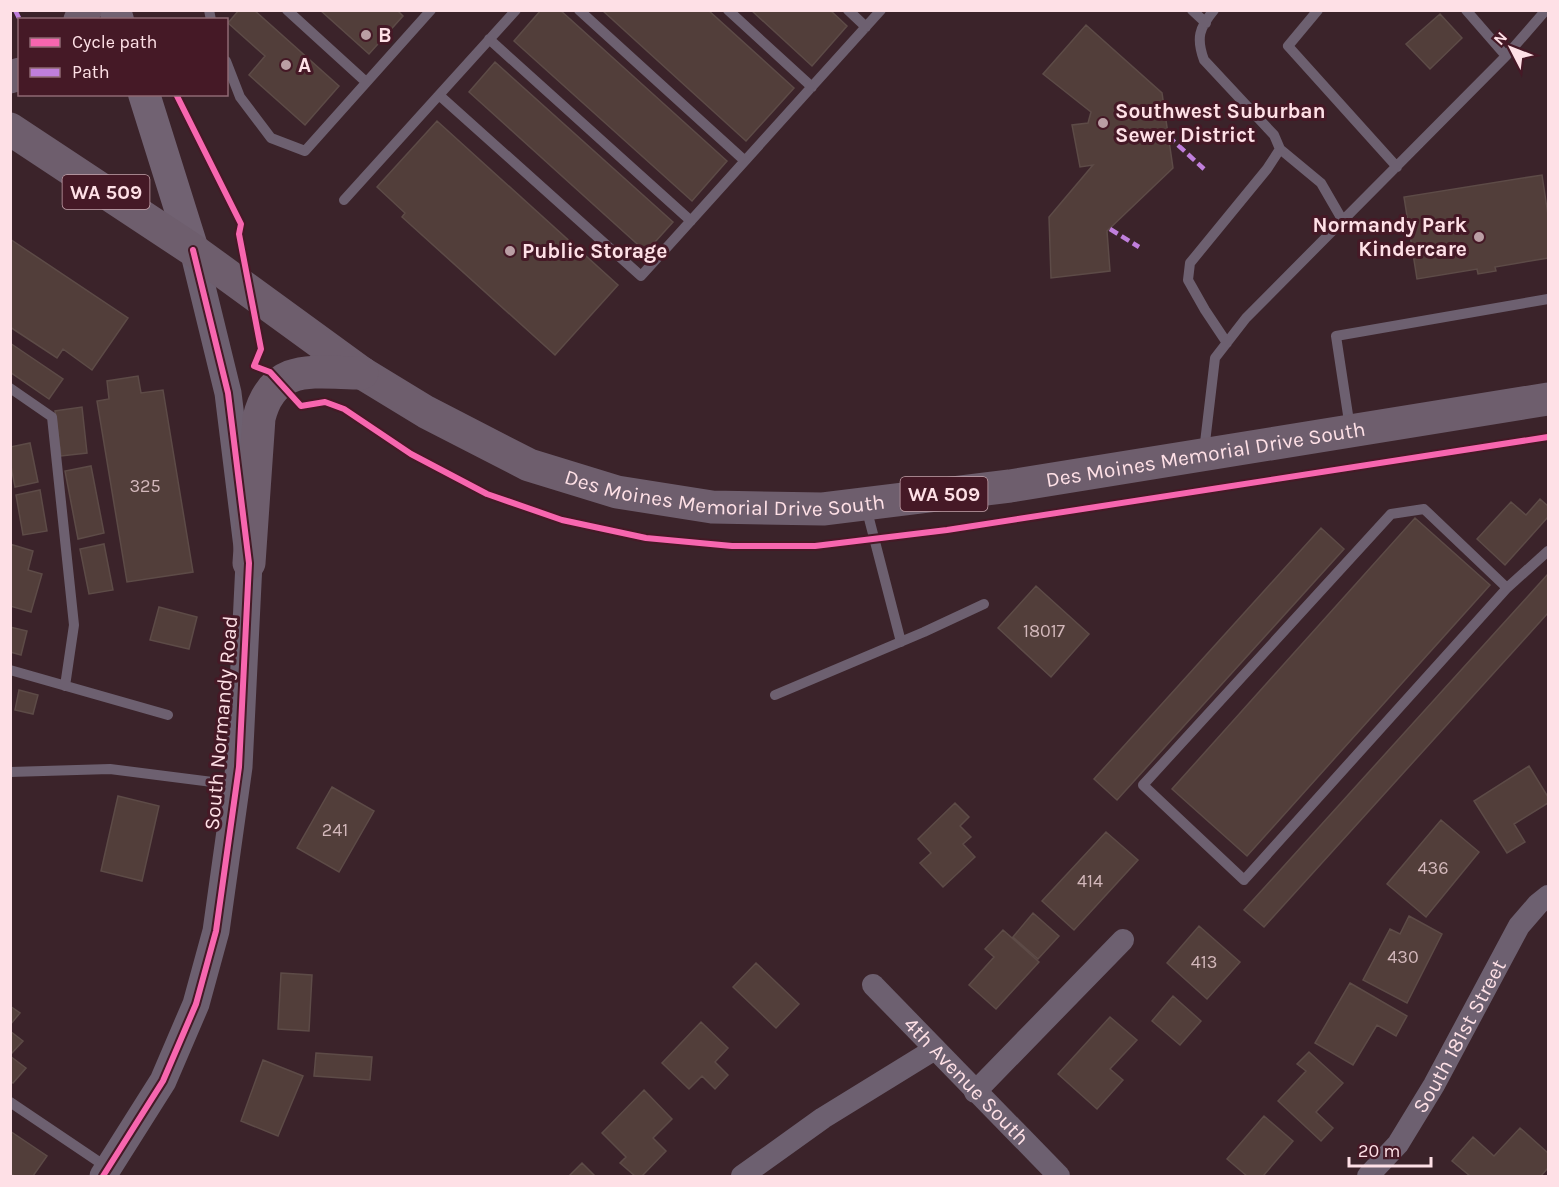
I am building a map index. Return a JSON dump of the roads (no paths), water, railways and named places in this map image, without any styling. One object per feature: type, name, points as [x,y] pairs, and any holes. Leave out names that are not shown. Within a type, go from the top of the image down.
[{"type":"main road","points":[[145,96],[193,250]]},
{"type":"main road","name":"WA 509","points":[[10,129],[193,250]]},
{"type":"main road","name":"Des Moines Memorial Drive South","points":[[193,250],[362,373],[426,412],[529,465],[617,492],[712,507],[823,509],[1010,486],[1548,399]]},
{"type":"main road","points":[[249,563],[259,418],[263,402],[272,388],[280,381],[298,373],[362,373]]},
{"type":"street","name":"South Normandy Road","points":[[106,1172],[163,1081],[196,1004],[216,931],[236,786],[249,563],[228,393],[193,250]]},
{"type":"street","name":"South 181st Street","points":[[1368,1176],[1398,1144],[1428,1095],[1519,926],[1548,896]]},
{"type":"street","points":[[975,1092],[1123,940]]},
{"type":"street","name":"4th Avenue South","points":[[873,985],[1059,1176]]},
{"type":"street","points":[[742,1176],[823,1118],[934,1049]]},
{"type":"lane","points":[[287,10],[366,82]]},
{"type":"lane","points":[[228,66],[240,97],[271,138],[304,151],[431,10]]},
{"type":"lane","points":[[344,200],[516,10]]},
{"type":"lane","points":[[579,10],[745,161]]},
{"type":"lane","points":[[728,10],[812,87]]},
{"type":"lane","points":[[848,10],[866,27]]},
{"type":"lane","points":[[439,95],[641,276],[881,10]]},
{"type":"lane","points":[[1192,10],[1206,22]]},
{"type":"lane","points":[[1214,10],[1200,32],[1199,45],[1204,60],[1274,135],[1280,149],[1322,183],[1343,221]]},
{"type":"lane","points":[[1318,10],[1288,46],[1397,167]]},
{"type":"lane","points":[[1466,10],[1506,56]]},
{"type":"lane","points":[[1203,455],[1215,358],[1246,318],[1506,56],[1546,10]]},
{"type":"lane","points":[[489,39],[691,221]]},
{"type":"lane","points":[[1227,343],[1188,280],[1190,263],[1267,169],[1280,149]]},
{"type":"lane","points":[[1351,431],[1336,336],[1548,299]]},
{"type":"lane","points":[[10,388],[52,417],[74,625],[65,686]]},
{"type":"lane","points":[[865,504],[901,642]]},
{"type":"lane","points":[[1507,588],[1424,509],[1391,514],[1143,785],[1244,880],[1507,588],[1548,551]]},
{"type":"lane","points":[[775,695],[984,604]]},
{"type":"lane","points":[[10,670],[168,715]]},
{"type":"lane","points":[[10,772],[110,769],[236,786]]},
{"type":"lane","points":[[10,1102],[106,1172]]},
{"type":"place","name":"B","points":[[366,35]]},
{"type":"place","name":"A","points":[[286,65]]},
{"type":"place","name":"Southwest Suburban Sewer District","points":[[1103,123]]},
{"type":"place","name":"Normandy Park Kindercare","points":[[1479,237]]},
{"type":"place","name":"Public Storage","points":[[510,251]]}]
